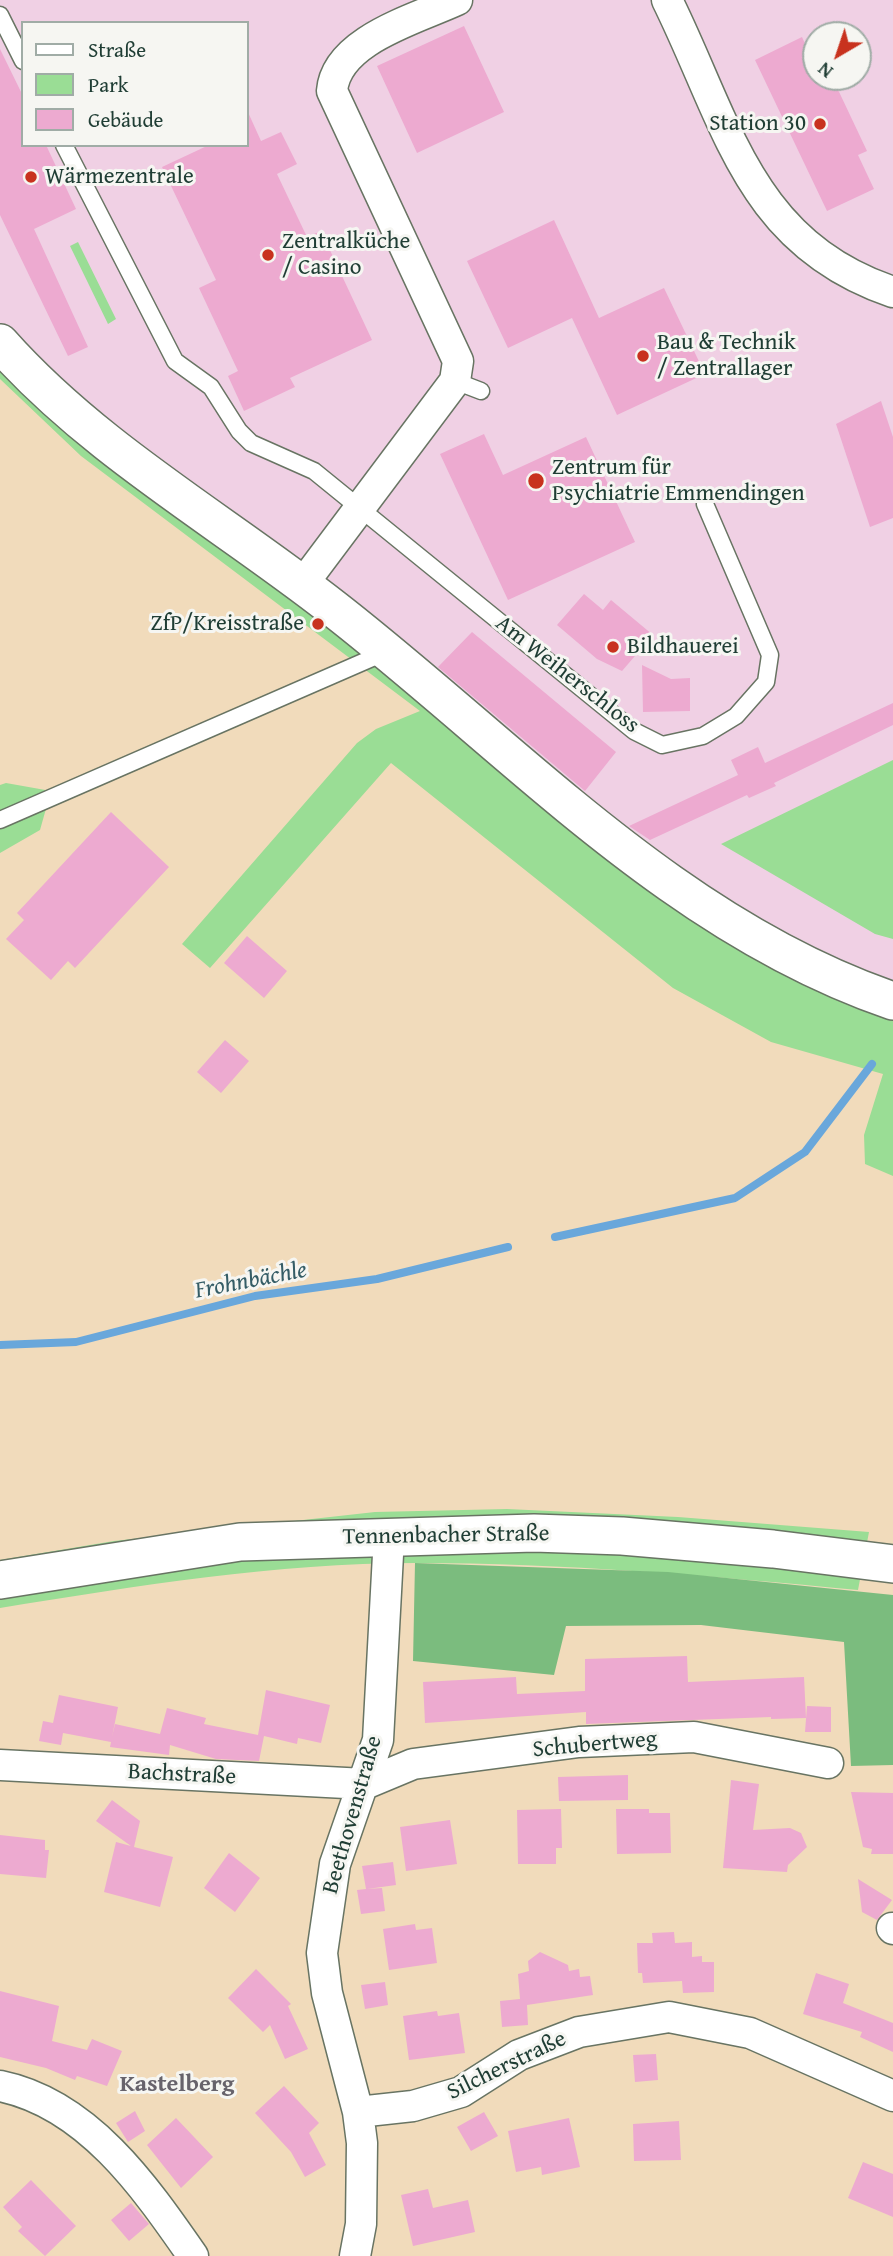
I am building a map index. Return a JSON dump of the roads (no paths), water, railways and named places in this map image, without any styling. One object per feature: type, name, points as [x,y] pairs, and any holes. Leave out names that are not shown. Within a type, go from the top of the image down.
[{"type":"street","points":[[302,585],[359,506],[468,386],[408,241],[332,92],[334,77],[349,54],[361,45],[457,0]]},
{"type":"street","points":[[667,0],[759,194],[801,242],[858,280],[893,292]]},
{"type":"street","points":[[0,343],[86,425],[302,585],[387,652],[598,828],[702,906],[768,946],[843,983],[893,1001]]},
{"type":"street","name":"Tennenbacher Straße","points":[[0,1580],[240,1542],[534,1533],[622,1536],[773,1549],[893,1564]]},
{"type":"street","name":"Beethovenstraße","points":[[355,2256],[361,2224],[364,2180],[358,2112],[327,1993],[322,1954],[335,1864],[365,1784],[378,1740],[389,1536]]},
{"type":"street","name":"Schubertweg","points":[[365,1784],[413,1764],[579,1742],[694,1737],[828,1763]]},
{"type":"street","name":"Bachstraße","points":[[0,1765],[365,1784]]},
{"type":"street","name":"Silcherstraße","points":[[358,2112],[412,2106],[461,2092],[519,2055],[579,2032],[669,2017],[750,2033],[893,2096]]},
{"type":"street","points":[[0,2086],[51,2104],[90,2132],[132,2174],[193,2256]]},
{"type":"lane","points":[[0,17],[21,57]]},
{"type":"lane","name":"Am Weiherschloss","points":[[66,147],[175,362],[211,387],[228,418],[251,443],[314,471],[634,731],[662,745],[703,736],[736,716],[766,682],[771,656],[705,504]]},
{"type":"lane","points":[[0,820],[387,652]]},
{"type":"waterway","name":"Frohnbächle","points":[[555,1237],[735,1198],[805,1152],[872,1064]]},
{"type":"waterway","name":"Frohnbächle","points":[[0,1345],[76,1342],[255,1296],[377,1279],[508,1247]]},
{"type":"place","name":"Station 30","points":[[820,124]]},
{"type":"place","name":"Wärmezentrale","points":[[31,177]]},
{"type":"place","name":"Zentralküche / Casino","points":[[268,255]]},
{"type":"place","name":"Bau & Technik / Zentrallager","points":[[643,356]]},
{"type":"place","name":"Zentrum für Psychiatrie Emmendingen","points":[[536,481]]},
{"type":"place","name":"ZfP/Kreisstraße","points":[[318,624]]},
{"type":"place","name":"Bildhauerei","points":[[613,647]]},
{"type":"district","name":"Kastelberg","points":[[177,2085]]}]
